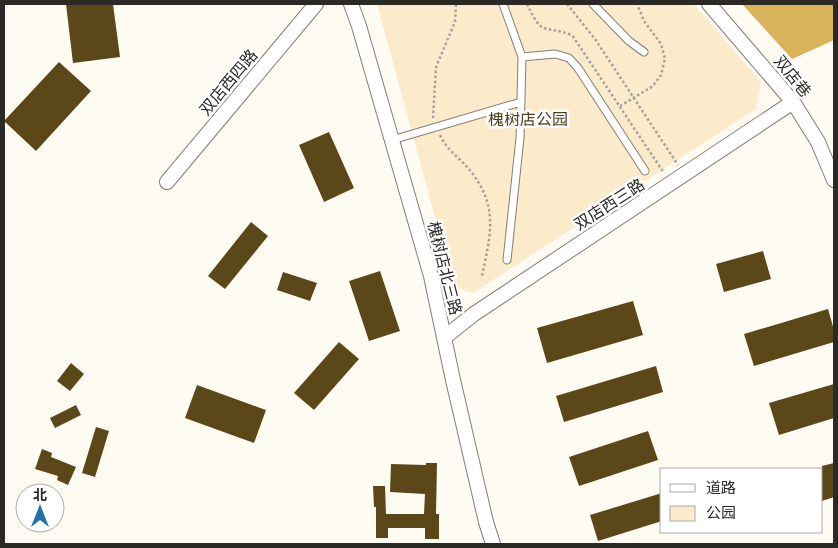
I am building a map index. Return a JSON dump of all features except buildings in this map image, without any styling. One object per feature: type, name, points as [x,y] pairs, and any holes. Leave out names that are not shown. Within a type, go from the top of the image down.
[{"type":"street","name":"双店西四路","points":[[167,182],[316,4]]},
{"type":"street","name":"槐树店北三路","points":[[351,4],[431,276],[453,380],[494,544]]},
{"type":"street","name":"双店巷","points":[[709,4],[793,102],[818,142],[834,180]]},
{"type":"street","name":"双店西三路","points":[[445,337],[474,314],[793,102]]},
{"type":"lane","points":[[503,4],[522,57],[520,138],[507,260]]},
{"type":"lane","points":[[593,4],[629,41],[644,52]]},
{"type":"lane","points":[[522,57],[555,54],[569,58],[578,68],[645,171]]},
{"type":"lane","points":[[392,140],[521,102]]},
{"type":"path","points":[[456,4],[455,22],[436,67],[433,119],[444,144],[472,172],[487,197],[491,230],[482,276]]},
{"type":"path","points":[[567,4],[595,39],[684,175]]},
{"type":"green space","name":"槐树店公园","points":[[377,4],[694,4],[761,82],[756,109],[473,293],[454,287]]},
{"type":"shaded area","points":[[742,4],[834,4],[834,40],[792,59]]}]
